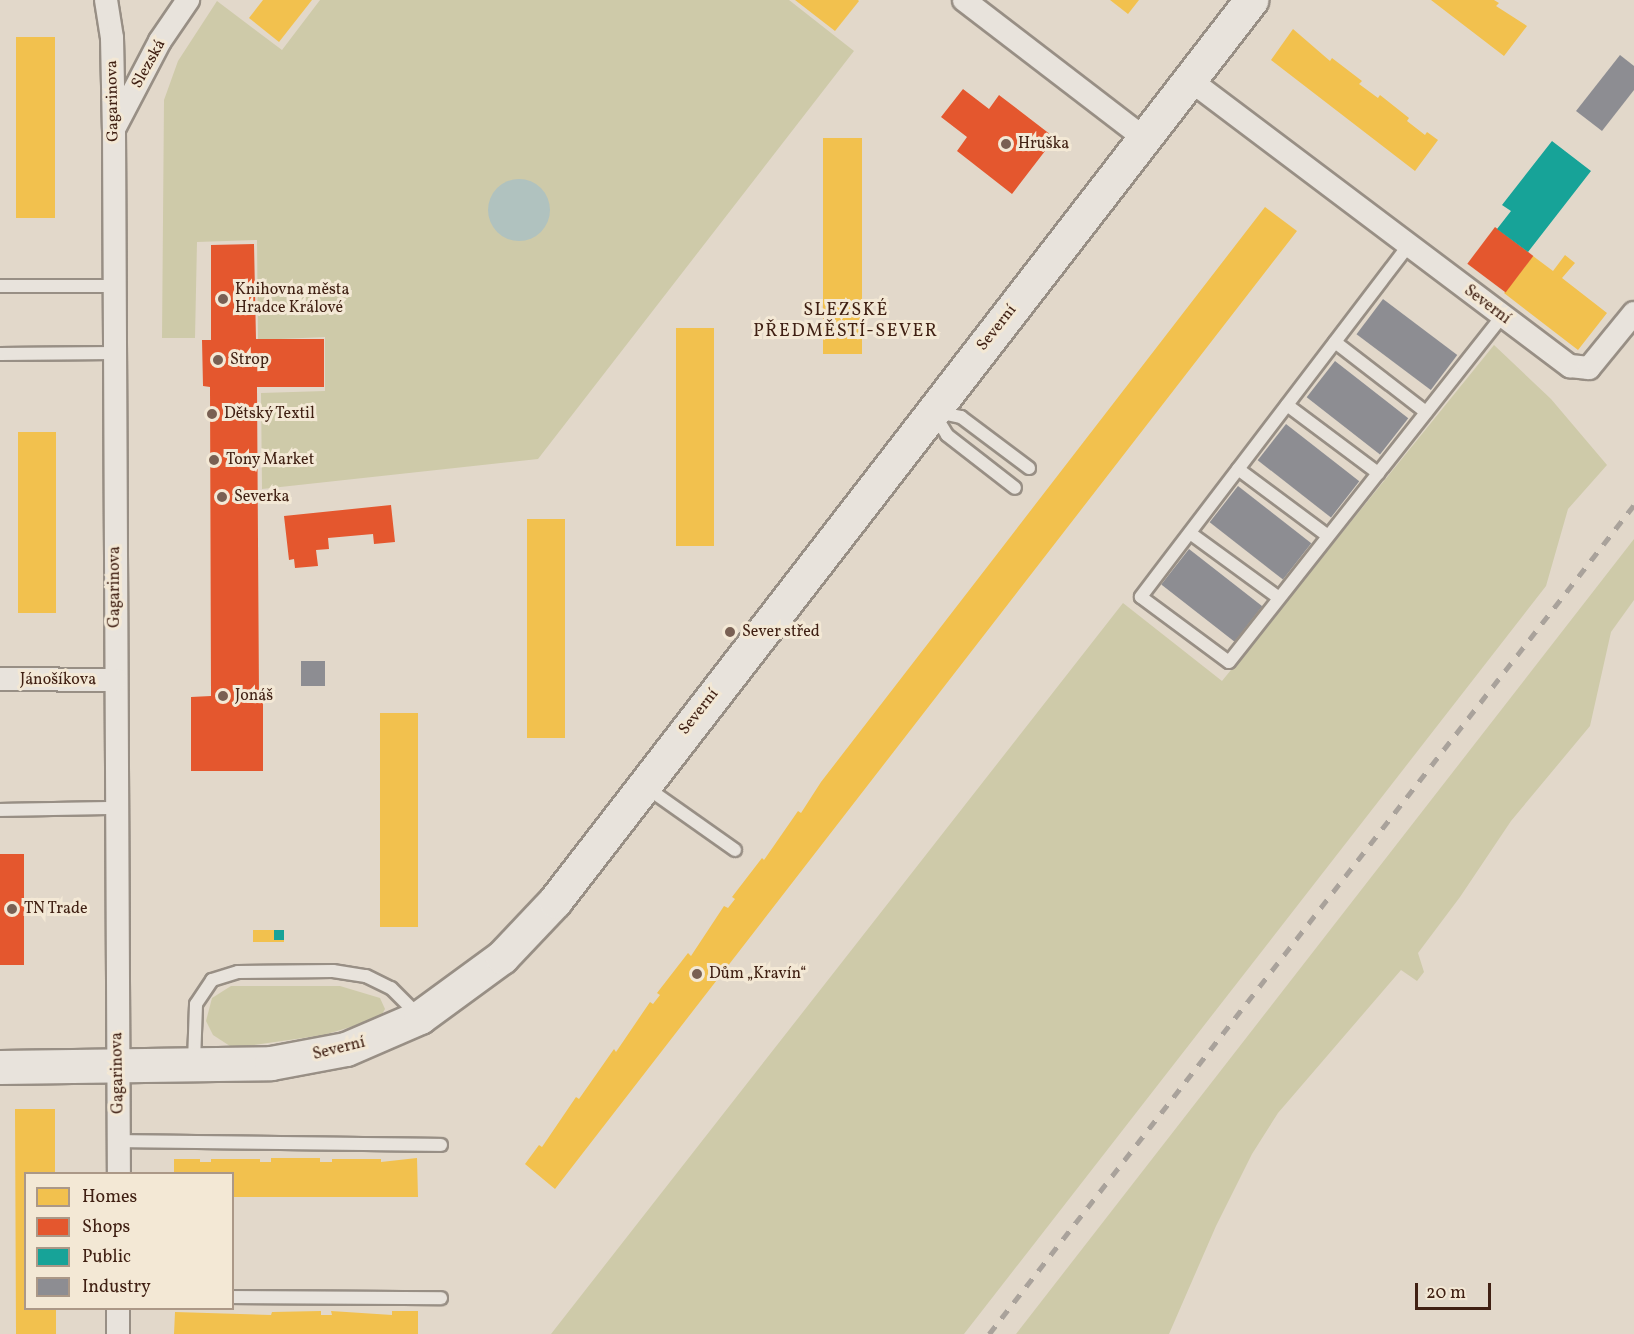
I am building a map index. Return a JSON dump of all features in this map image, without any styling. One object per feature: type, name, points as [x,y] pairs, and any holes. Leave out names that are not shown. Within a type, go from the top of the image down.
[{"type":"street","name":"Gagarinova","points":[[106,0],[112,38],[114,130],[118,1172]]},
{"type":"street","name":"Slezská","points":[[114,130],[160,41],[188,0]]},
{"type":"street","points":[[964,0],[1144,138]]},
{"type":"street","name":"Severní","points":[[0,1067],[118,1068],[271,1063],[346,1049],[420,1017],[475,980],[527,933],[1251,0]]},
{"type":"street","name":"Severní","points":[[1190,80],[1502,316],[1579,369],[1589,368],[1599,358],[1634,313]]},
{"type":"street","name":"Jánošíkova","points":[[0,679],[115,680]]},
{"type":"street","points":[[118,1310],[118,1334]]},
{"type":"lane","points":[[1408,246],[1141,597],[1229,662],[1502,316]]},
{"type":"lane","points":[[0,286],[114,286]]},
{"type":"lane","points":[[1335,342],[1426,412]]},
{"type":"lane","points":[[0,354],[114,353]]},
{"type":"lane","points":[[1287,405],[1378,473]]},
{"type":"lane","points":[[932,412],[961,417],[1029,468]]},
{"type":"lane","points":[[932,412],[947,435],[1014,488]]},
{"type":"lane","points":[[1238,469],[1328,536]]},
{"type":"lane","points":[[1190,533],[1279,598]]},
{"type":"lane","points":[[642,784],[735,850]]},
{"type":"lane","points":[[0,810],[116,808]]},
{"type":"lane","points":[[194,1066],[196,1004],[212,980],[238,972],[333,971],[366,976],[391,988],[420,1017]]},
{"type":"lane","points":[[119,1141],[441,1145]]},
{"type":"lane","points":[[234,1297],[441,1298]]},
{"type":"shaded area","points":[[320,0],[789,0],[854,51],[538,459],[262,489],[261,393],[325,391],[325,337],[258,340],[257,240],[197,242],[195,338],[162,338],[164,100],[178,61],[217,1],[282,50]]},
{"type":"shaded area","points":[[519,179],[531,181],[541,188],[548,198],[550,210],[548,222],[541,232],[531,239],[519,241],[507,239],[497,232],[490,222],[488,210],[490,198],[497,188],[507,181]]},
{"type":"shaded area","points":[[1494,345],[1551,399],[1607,465],[1568,509],[1546,586],[964,1334],[551,1334],[1123,603],[1222,681]]},
{"type":"shaded area","points":[[1634,539],[1634,600],[1611,632],[1590,726],[1511,821],[1460,897],[1418,953],[1424,972],[1417,981],[1401,970],[1278,1113],[1252,1154],[1216,1226],[1169,1334],[1016,1334]]},
{"type":"shaded area","points":[[231,986],[340,986],[380,998],[385,1009],[380,1018],[324,1035],[233,1048],[213,1035],[206,1021],[212,998]]},
{"type":"building: Homes","points":[[263,0],[312,0],[279,42],[249,18]]},
{"type":"building: Homes","points":[[795,0],[858,0],[859,1],[835,31]]},
{"type":"building: Homes","points":[[1110,0],[1139,0],[1128,14]]},
{"type":"building: Homes","points":[[1431,0],[1494,0],[1499,3],[1496,6],[1527,26],[1504,56]]},
{"type":"building: Homes","points":[[1293,29],[1330,61],[1332,58],[1362,81],[1359,84],[1378,98],[1380,95],[1409,118],[1407,121],[1425,135],[1427,132],[1438,140],[1415,171],[1271,60]]},
{"type":"building: Homes","points":[[16,37],[55,37],[55,218],[16,218]]},
{"type":"building: Homes","points":[[823,138],[862,138],[862,354],[823,354]]},
{"type":"building: Homes","points":[[1265,207],[1297,231],[555,1189],[525,1164],[539,1145],[542,1147],[576,1097],[579,1099],[614,1049],[616,1052],[650,1002],[653,1004],[660,995],[657,993],[688,953],[691,956],[724,906],[728,908],[735,899],[732,897],[762,858],[764,860],[798,811],[801,813],[821,782]]},
{"type":"building: Homes","points":[[1565,255],[1575,263],[1562,278],[1607,313],[1578,350],[1504,293],[1533,256],[1553,271]]},
{"type":"building: Homes","points":[[676,328],[714,328],[714,546],[676,546]]},
{"type":"building: Homes","points":[[18,432],[56,432],[56,613],[18,613]]},
{"type":"building: Homes","points":[[527,519],[565,519],[565,738],[527,738]]},
{"type":"building: Homes","points":[[380,713],[418,713],[418,927],[380,927]]},
{"type":"building: Homes","points":[[253,930],[284,930],[284,942],[253,942]]},
{"type":"building: Homes","points":[[15,1109],[55,1109],[55,1172],[24,1172],[24,1310],[56,1310],[56,1334],[16,1334]]},
{"type":"building: Homes","points":[[271,1158],[320,1158],[320,1162],[332,1162],[332,1159],[381,1159],[381,1162],[417,1158],[418,1197],[234,1197],[234,1172],[174,1172],[174,1159],[200,1159],[200,1162],[211,1162],[211,1159],[260,1159],[260,1162],[271,1162]]},
{"type":"building: Homes","points":[[321,1311],[321,1315],[332,1315],[331,1311],[392,1315],[392,1311],[418,1311],[418,1334],[174,1334],[175,1312],[271,1315],[272,1312]]},
{"type":"building: Shops","name":"Hruška","points":[[963,89],[989,109],[999,95],[1055,138],[1012,194],[957,151],[967,137],[941,117]]},
{"type":"building: Shops","points":[[1495,227],[1533,256],[1506,293],[1467,264]]},
{"type":"building: Shops","points":[[254,244],[256,339],[324,339],[324,387],[257,387],[259,696],[263,697],[263,771],[191,771],[191,697],[211,696],[210,387],[203,386],[202,340],[211,340],[211,245]]},
{"type":"building: Shops","points":[[391,505],[395,542],[374,544],[373,534],[328,538],[329,549],[316,550],[318,566],[295,568],[294,559],[289,560],[284,516]]},
{"type":"building: Shops","name":"TN Trade","points":[[0,854],[24,854],[24,965],[0,965]]},
{"type":"building: Public","points":[[1552,141],[1591,171],[1528,252],[1497,229],[1511,211],[1502,205]]},
{"type":"building: Public","points":[[274,930],[284,930],[284,940],[274,940]]},
{"type":"building: Industry","points":[[1620,55],[1634,66],[1634,90],[1602,131],[1576,111]]},
{"type":"building: Industry","points":[[1383,299],[1457,355],[1431,390],[1357,334]]},
{"type":"building: Industry","points":[[1335,361],[1408,418],[1380,455],[1307,397]]},
{"type":"building: Industry","points":[[1286,424],[1359,481],[1331,518],[1258,460]]},
{"type":"building: Industry","points":[[1238,486],[1311,543],[1283,580],[1210,522]]},
{"type":"building: Industry","points":[[1189,549],[1262,606],[1235,642],[1161,584]]},
{"type":"building: Industry","points":[[301,661],[325,661],[325,686],[301,686]]},
{"type":"railway","points":[[989,1334],[1634,505]]},
{"type":"place","name":"Hruška","points":[[1006,144]]},
{"type":"place","name":"Knihovna města Hradce Králové","points":[[223,299]]},
{"type":"place","name":"Strop","points":[[218,360]]},
{"type":"place","name":"Dětský Textil","points":[[212,414]]},
{"type":"place","name":"Tony Market","points":[[214,460]]},
{"type":"place","name":"Severka","points":[[222,497]]},
{"type":"place","name":"Sever střed","points":[[730,632]]},
{"type":"place","name":"Jonáš","points":[[223,696]]},
{"type":"place","name":"TN Trade","points":[[12,909]]},
{"type":"place","name":"Dům „Kravín“","points":[[697,974]]},
{"type":"district","name":"SLEZSKÉ PŘEDMĚSTÍ-SEVER","points":[[846,322]]}]
